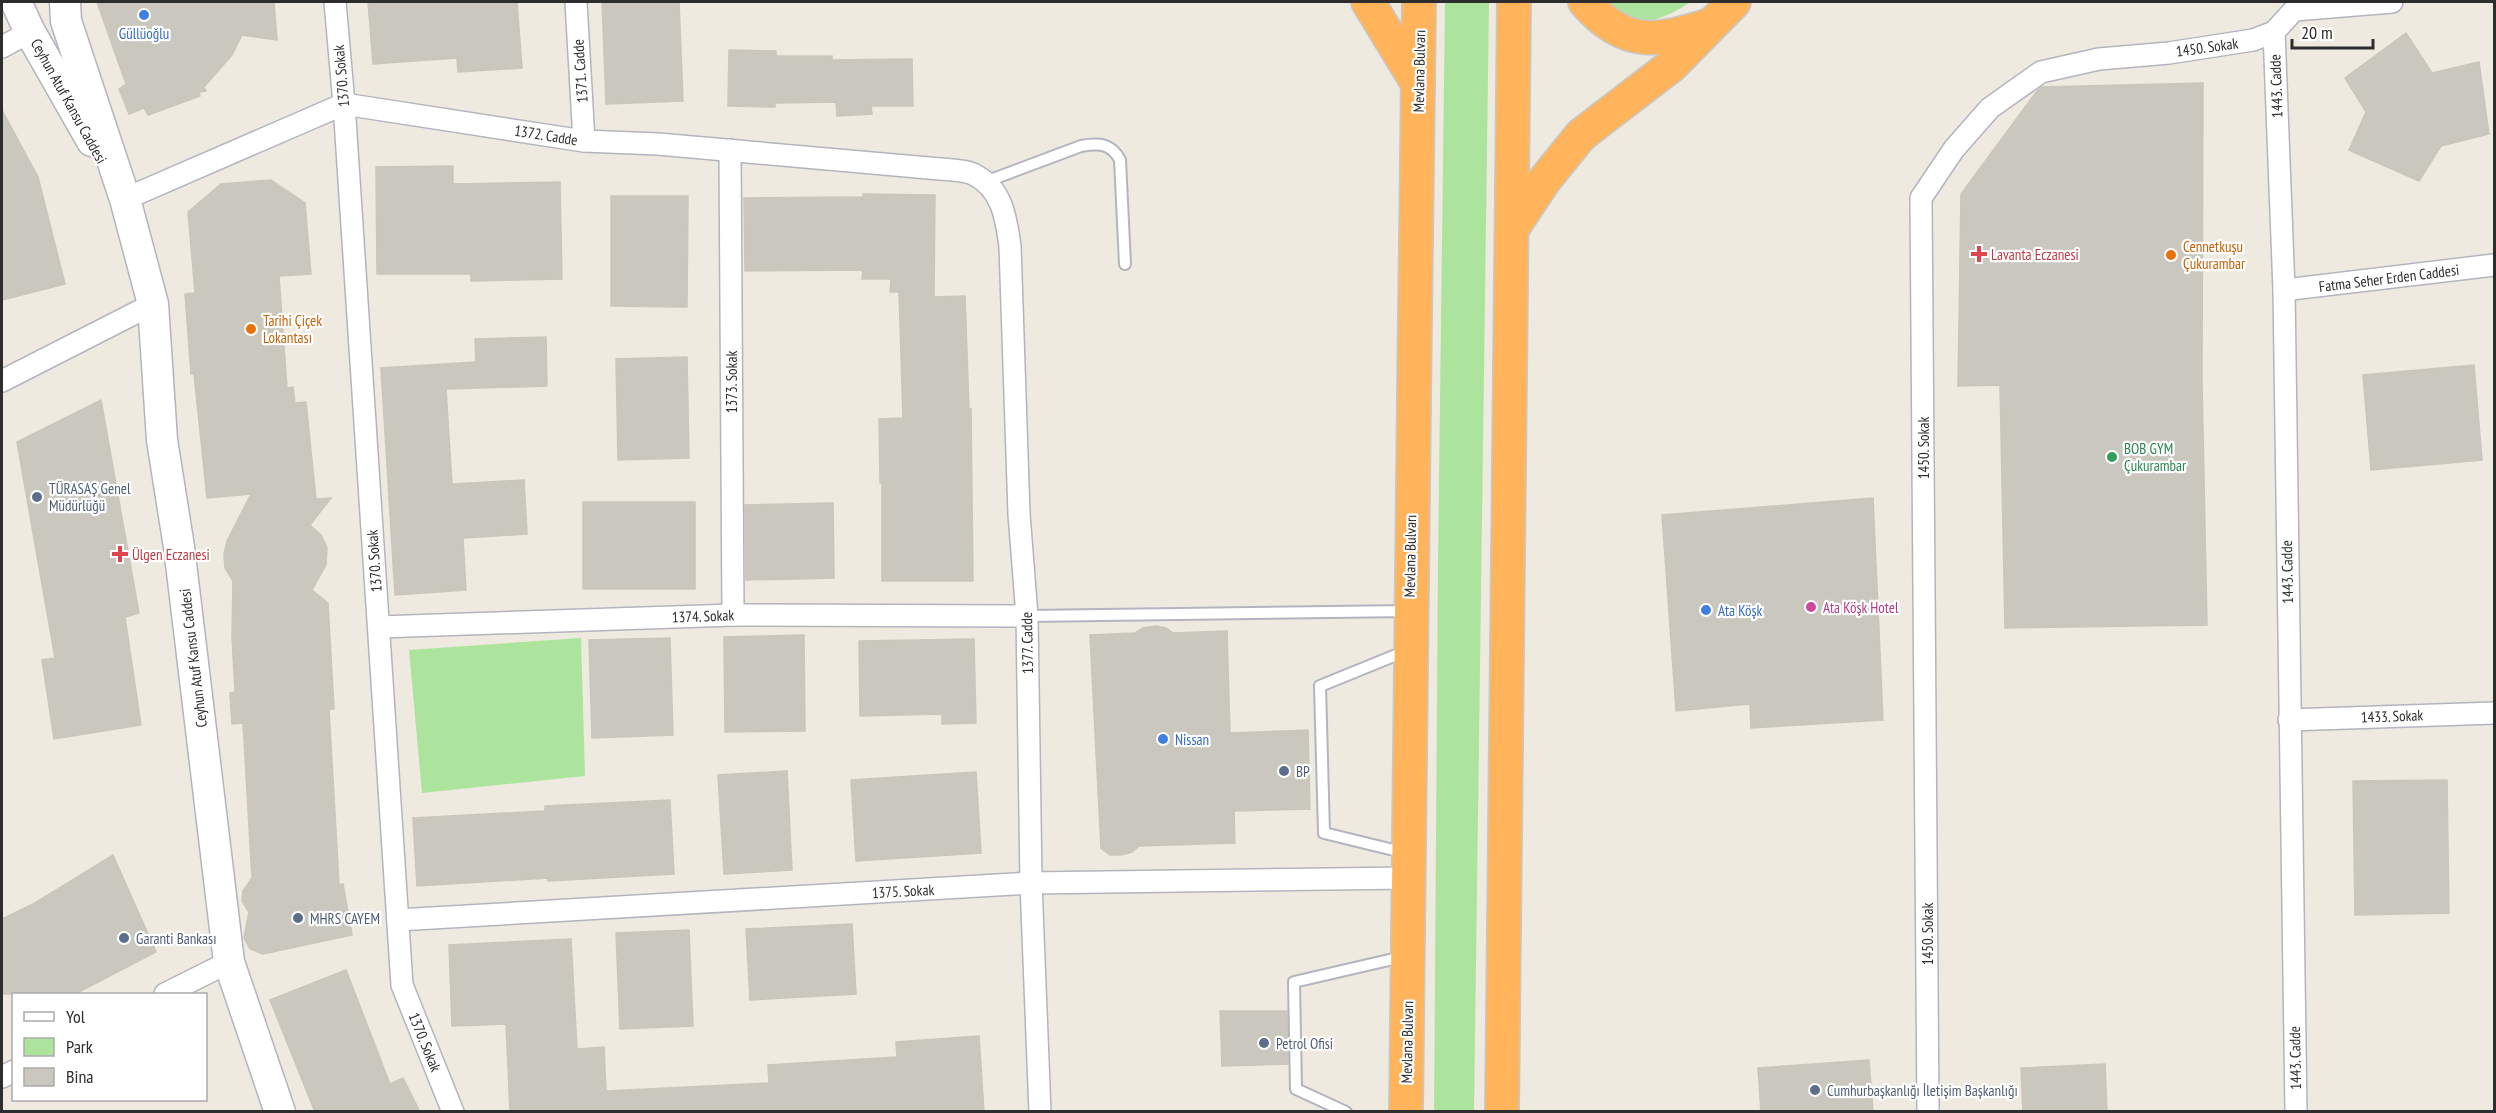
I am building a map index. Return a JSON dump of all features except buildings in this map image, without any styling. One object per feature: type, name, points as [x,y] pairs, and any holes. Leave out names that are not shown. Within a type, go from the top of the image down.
[{"type":"highway","points":[[1368,2],[1418,84]]},
{"type":"highway","name":"Mevlana Bulvarı","points":[[1406,1112],[1409,611],[1419,2]]},
{"type":"highway","points":[[1502,1112],[1514,2]]},
{"type":"highway","points":[[1585,2],[1610,25],[1629,35],[1647,38],[1669,38],[1724,12]]},
{"type":"highway","points":[[1512,229],[1543,182],[1581,135],[1671,66],[1724,12]]},
{"type":"main road","name":"Ceyhun Atuf Kansu Caddesi","points":[[16,2],[30,32],[125,199]]},
{"type":"main road","name":"Ceyhun Atuf Kansu Caddesi","points":[[65,2],[66,21],[125,199],[153,304],[162,440],[179,547],[229,962],[280,1112]]},
{"type":"street","name":"1370. Sokak","points":[[335,2],[344,104],[402,985],[453,1112]]},
{"type":"street","name":"1371. Cadde","points":[[576,2],[584,141]]},
{"type":"street","points":[[2274,32],[2294,10],[2392,2]]},
{"type":"street","points":[[2,47],[30,32]]},
{"type":"street","name":"1443. Cadde","points":[[2274,32],[2284,290],[2296,1112]]},
{"type":"street","name":"1450. Sokak","points":[[1928,1112],[1921,198],[1954,149],[1990,108],[2040,72],[2099,59],[2169,53],[2253,40],[2274,32]]},
{"type":"street","points":[[125,199],[344,104]]},
{"type":"street","name":"1372. Cadde","points":[[344,104],[584,141],[658,144],[940,168],[971,173],[985,182]]},
{"type":"street","name":"1373. Sokak","points":[[730,150],[733,615]]},
{"type":"street","name":"1377. Cadde","points":[[985,182],[1000,200],[1007,221],[1010,246],[1019,514],[1027,616],[1031,883],[1040,1112]]},
{"type":"street","name":"Fatma Seher Erden Caddesi","points":[[2284,290],[2494,265]]},
{"type":"street","points":[[2,381],[153,304]]},
{"type":"street","name":"1374. Sokak","points":[[379,627],[733,615],[1027,616]]},
{"type":"street","name":"1433. Sokak","points":[[2289,720],[2494,713]]},
{"type":"street","name":"1375. Sokak","points":[[398,920],[1031,883],[1409,866]]},
{"type":"street","points":[[167,993],[229,962]]},
{"type":"lane","points":[[985,182],[1081,147],[1096,144],[1111,148],[1120,160],[1125,264]]},
{"type":"lane","points":[[1027,616],[1409,611]]},
{"type":"lane","points":[[1409,650],[1320,686],[1324,833],[1409,866]]},
{"type":"lane","points":[[1346,1112],[1296,1089],[1294,982],[1408,956]]},
{"type":"green space","points":[[1445,2],[1489,2],[1474,1112],[1434,1111]]},
{"type":"green space","points":[[1610,2],[1691,2],[1660,18],[1639,21],[1619,12]]},
{"type":"green space","points":[[581,638],[585,776],[422,793],[409,650]]},
{"type":"place","name":"Güllüoğlu","points":[[144,15]]},
{"type":"place","name":"Lavanta Eczanesi","points":[[1979,254]]},
{"type":"place","name":"Cennetkuşu Çukurambar","points":[[2171,255]]},
{"type":"place","name":"Tarihi Çiçek Lokantası","points":[[251,329]]},
{"type":"place","name":"BOB GYM Çukurambar","points":[[2112,457]]},
{"type":"place","name":"TÜRASAŞ Genel Müdürlüğü","points":[[37,497]]},
{"type":"place","name":"Ülgen Eczanesi","points":[[120,554]]},
{"type":"place","name":"Ata Köşk Hotel","points":[[1811,607]]},
{"type":"place","name":"Ata Köşk","points":[[1706,610]]},
{"type":"place","name":"Nissan","points":[[1163,739]]},
{"type":"place","name":"BP","points":[[1284,771]]},
{"type":"place","name":"MHRS CAYEM","points":[[298,918]]},
{"type":"place","name":"Garanti Bankası","points":[[124,938]]},
{"type":"place","name":"Petrol Ofisi","points":[[1264,1043]]},
{"type":"place","name":"Cumhurbaşkanlığı İletişim Başkanlığı","points":[[1815,1090]]}]
